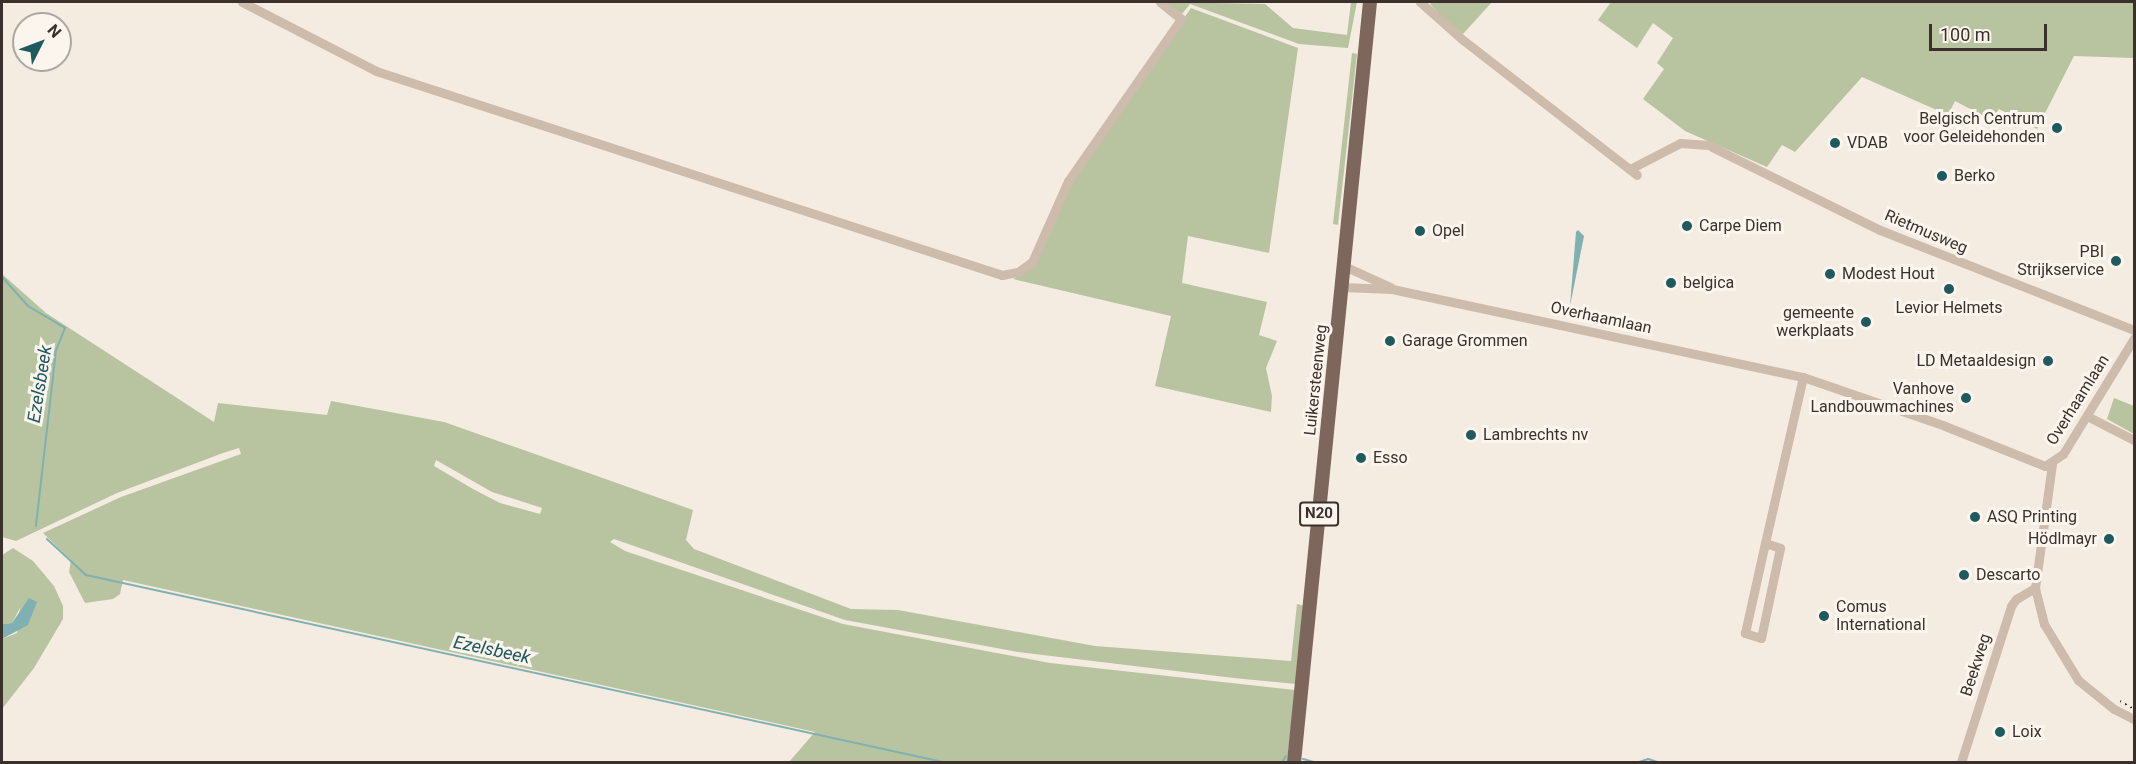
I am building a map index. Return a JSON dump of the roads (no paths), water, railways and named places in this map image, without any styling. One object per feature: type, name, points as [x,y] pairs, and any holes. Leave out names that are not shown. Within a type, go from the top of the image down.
[{"type":"main road","name":"Luikersteenweg","points":[[1294,762],[1370,2]]},
{"type":"street","points":[[242,2],[376,71],[1002,275],[1018,272],[1032,262],[1068,181],[1181,19],[1161,2]]},
{"type":"street","name":"Rietmusweg","points":[[1423,2],[1463,40],[1633,172],[1680,143],[1711,146],[1880,230],[2134,330]]},
{"type":"street","name":"Overhaamlaan","points":[[1344,266],[1392,289]]},
{"type":"street","name":"Overhaamlaan","points":[[1342,287],[1392,289],[1803,377],[1945,426],[2036,465],[2052,464],[2087,416],[2134,338]]},
{"type":"street","points":[[1765,543],[1780,549],[1761,638],[1745,633],[1765,543],[1803,377]]},
{"type":"street","points":[[2087,416],[2134,440]]},
{"type":"street","points":[[2052,464],[2036,588],[2044,624],[2078,680],[2114,709],[2134,719]]},
{"type":"street","name":"Beekweg","points":[[1960,762],[2011,606],[2016,599],[2036,588]]},
{"type":"water","points":[[1578,230],[1584,236],[1570,306],[1576,232]]},
{"type":"water","points":[[29,598],[37,602],[28,625],[2,639],[2,624],[12,623]]},
{"type":"waterway","name":"Ezelsbeek","points":[[2,277],[28,306],[65,328],[56,350],[36,526]]},
{"type":"waterway","name":"Ezelsbeek","points":[[47,539],[86,575],[943,762]]},
{"type":"waterway","name":"Ezelsbeek","points":[[1282,762],[1286,756]]},
{"type":"waterway","name":"Ezelsbeek","points":[[1303,759],[1314,762]]},
{"type":"waterway","name":"Ezelsbeek","points":[[1639,762],[1648,759],[1657,762]]},
{"type":"railway","points":[[2120,701],[2134,709]]},
{"type":"place","name":"Belgisch Centrum voor Geleidehonden","points":[[2057,128]]},
{"type":"place","name":"VDAB","points":[[1835,143]]},
{"type":"place","name":"Berko","points":[[1942,176]]},
{"type":"place","name":"Carpe Diem","points":[[1687,226]]},
{"type":"place","name":"Opel","points":[[1420,231]]},
{"type":"place","name":"PBI Strijkservice","points":[[2116,261]]},
{"type":"place","name":"Modest Hout","points":[[1830,274]]},
{"type":"place","name":"belgica","points":[[1671,283]]},
{"type":"place","name":"Levior Helmets","points":[[1949,289]]},
{"type":"place","name":"gemeente werkplaats","points":[[1866,322]]},
{"type":"place","name":"Garage Grommen","points":[[1390,341]]},
{"type":"place","name":"LD Metaaldesign","points":[[2048,361]]},
{"type":"place","name":"Vanhove Landbouwmachines","points":[[1966,398]]},
{"type":"place","name":"Lambrechts nv","points":[[1471,435]]},
{"type":"place","name":"Esso","points":[[1361,458]]},
{"type":"place","name":"ASQ Printing","points":[[1975,517]]},
{"type":"place","name":"Hödlmayr","points":[[2109,539]]},
{"type":"place","name":"Descarto","points":[[1964,575]]},
{"type":"place","name":"Comus International","points":[[1824,616]]},
{"type":"place","name":"Loix","points":[[2000,732]]}]
